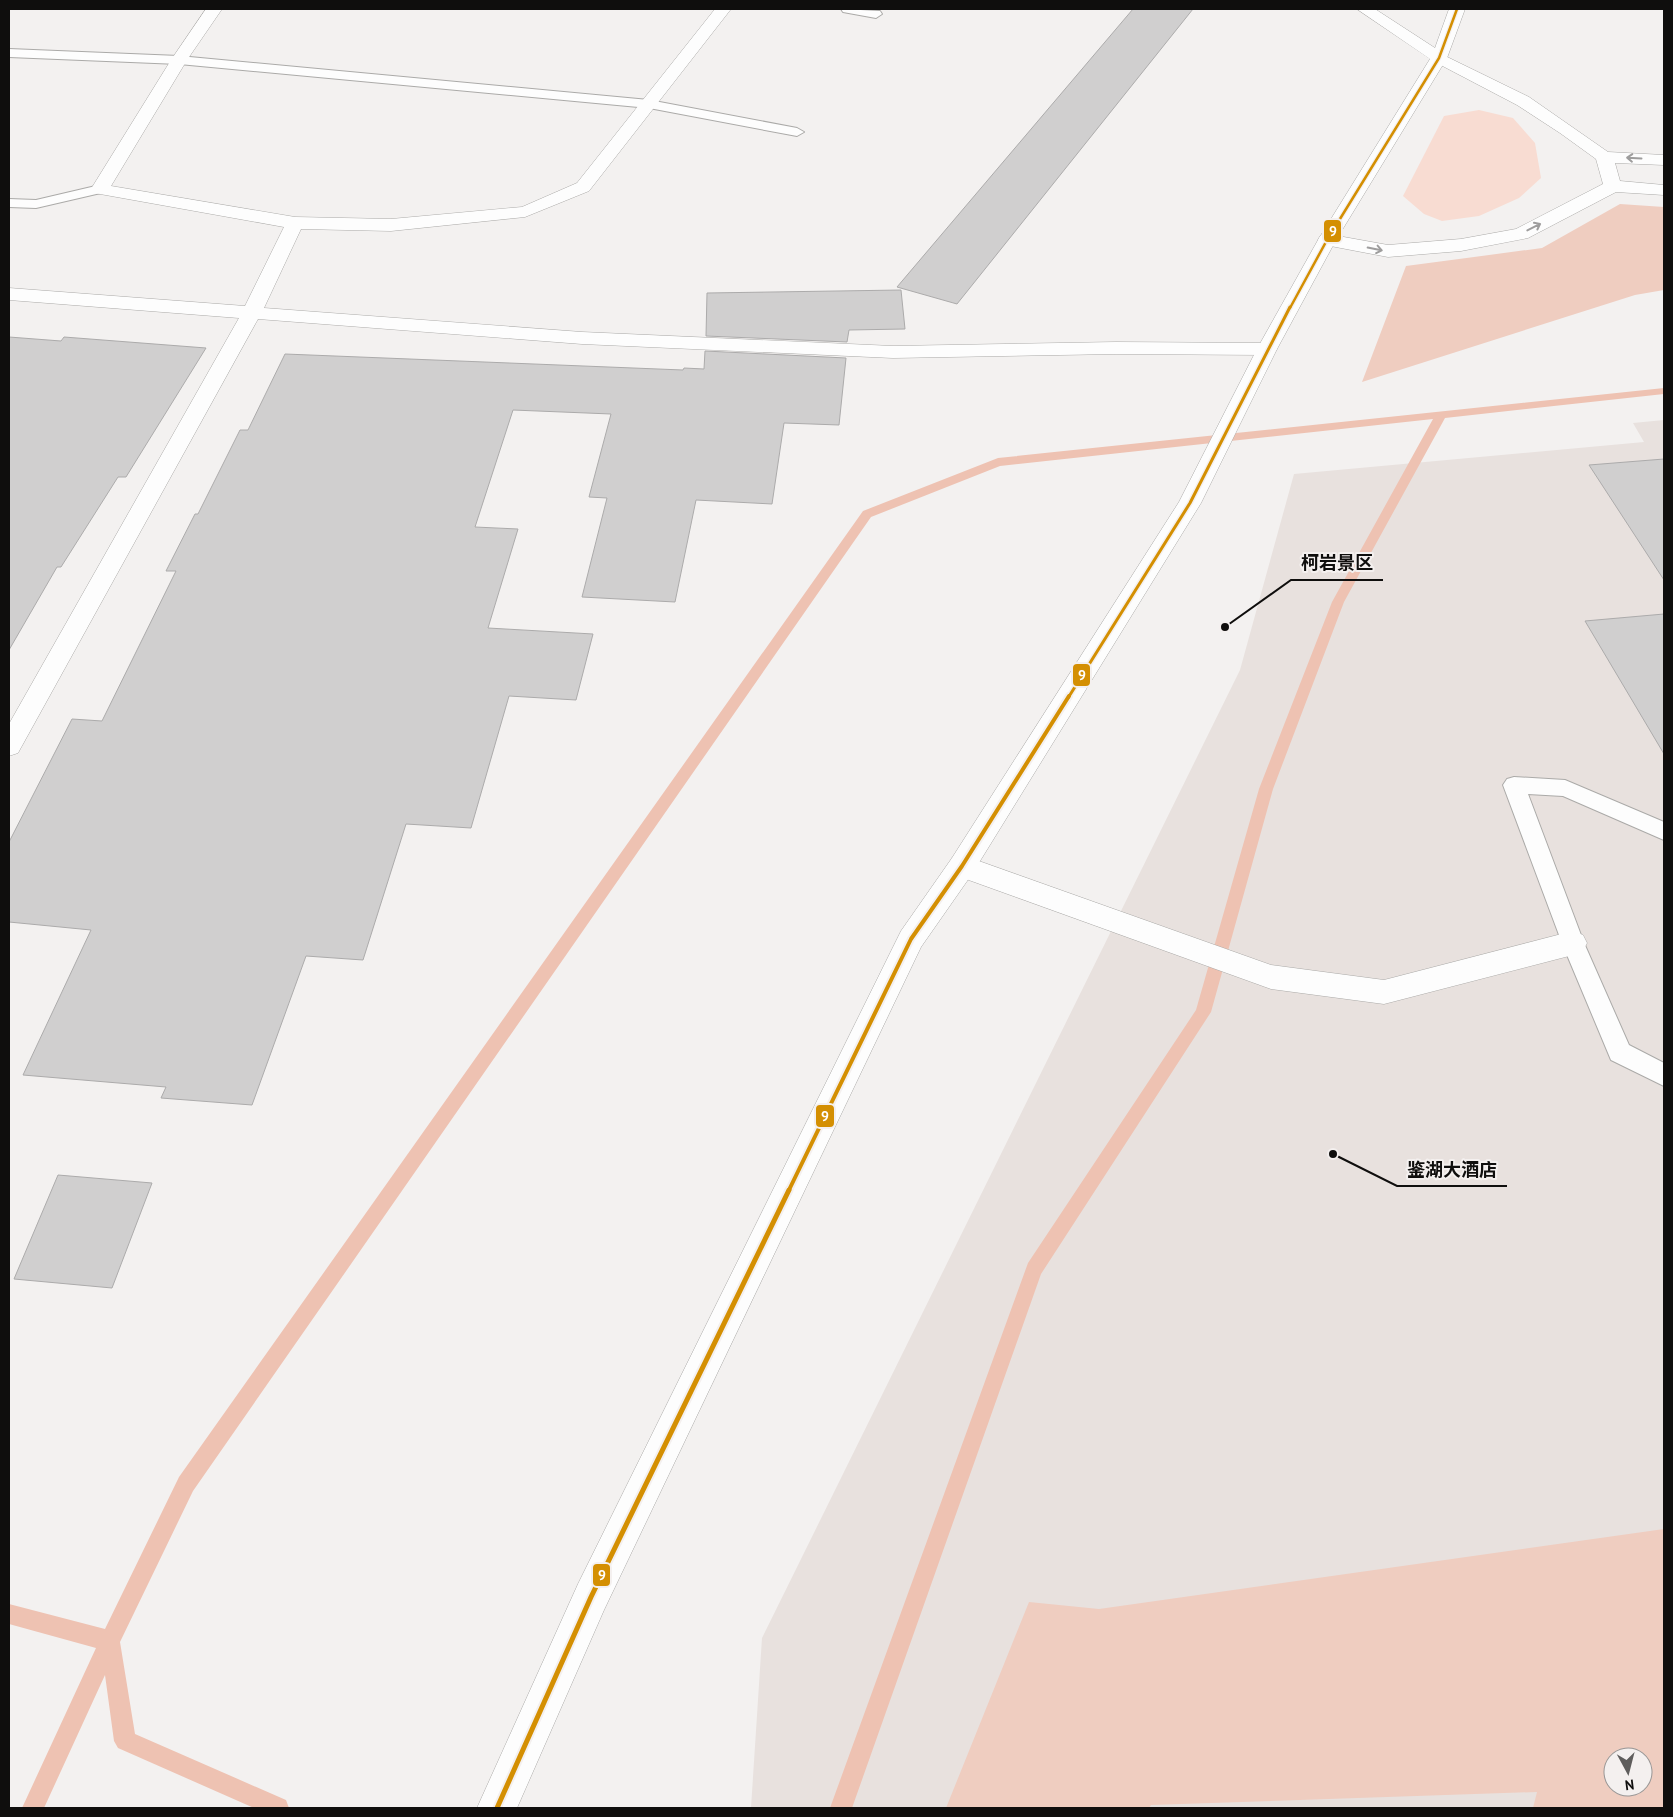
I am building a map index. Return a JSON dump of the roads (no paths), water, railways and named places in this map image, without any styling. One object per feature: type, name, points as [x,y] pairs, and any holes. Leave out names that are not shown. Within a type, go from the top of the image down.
[{"type":"street","points":[[214,9],[179,60],[100,189],[295,223],[391,225],[525,212],[583,187],[723,9]]},
{"type":"street","points":[[1365,9],[1439,58],[1523,101],[1604,157],[1664,160]]},
{"type":"street","points":[[496,1808],[591,1597],[911,939],[962,866],[1190,503],[1267,349],[1327,240],[1439,58],[1457,9]]},
{"type":"street","points":[[1604,157],[1613,186]]},
{"type":"street","points":[[1327,240],[1388,251],[1462,246],[1521,234],[1613,186],[1664,190]]},
{"type":"street","points":[[9,746],[252,314],[295,223]]},
{"type":"street","points":[[9,294],[582,338],[893,352],[1116,348],[1267,349]]},
{"type":"street","points":[[962,866],[1191,946],[1271,977],[1384,992],[1573,943]]},
{"type":"lane","points":[[847,9],[876,14]]},
{"type":"lane","points":[[9,53],[179,60],[649,104],[797,132]]},
{"type":"lane","points":[[9,203],[36,204],[100,189]]},
{"type":"lane","points":[[1664,830],[1564,788],[1514,785],[1573,943],[1620,1052],[1664,1074]]},
{"type":"waterway","points":[[110,1641],[186,1484],[867,514],[998,462],[1664,391]]},
{"type":"waterway","points":[[841,1808],[1034,1269],[1203,1012],[1266,789],[1338,602],[1441,415]]},
{"type":"waterway","points":[[9,1614],[110,1641]]},
{"type":"waterway","points":[[33,1808],[110,1641]]},
{"type":"waterway","points":[[110,1641],[125,1741],[278,1808]]},
{"type":"place","name":"柯岩景区","points":[[1225,627]]},
{"type":"place","name":"鉴湖大酒店","points":[[1333,1154]]}]
